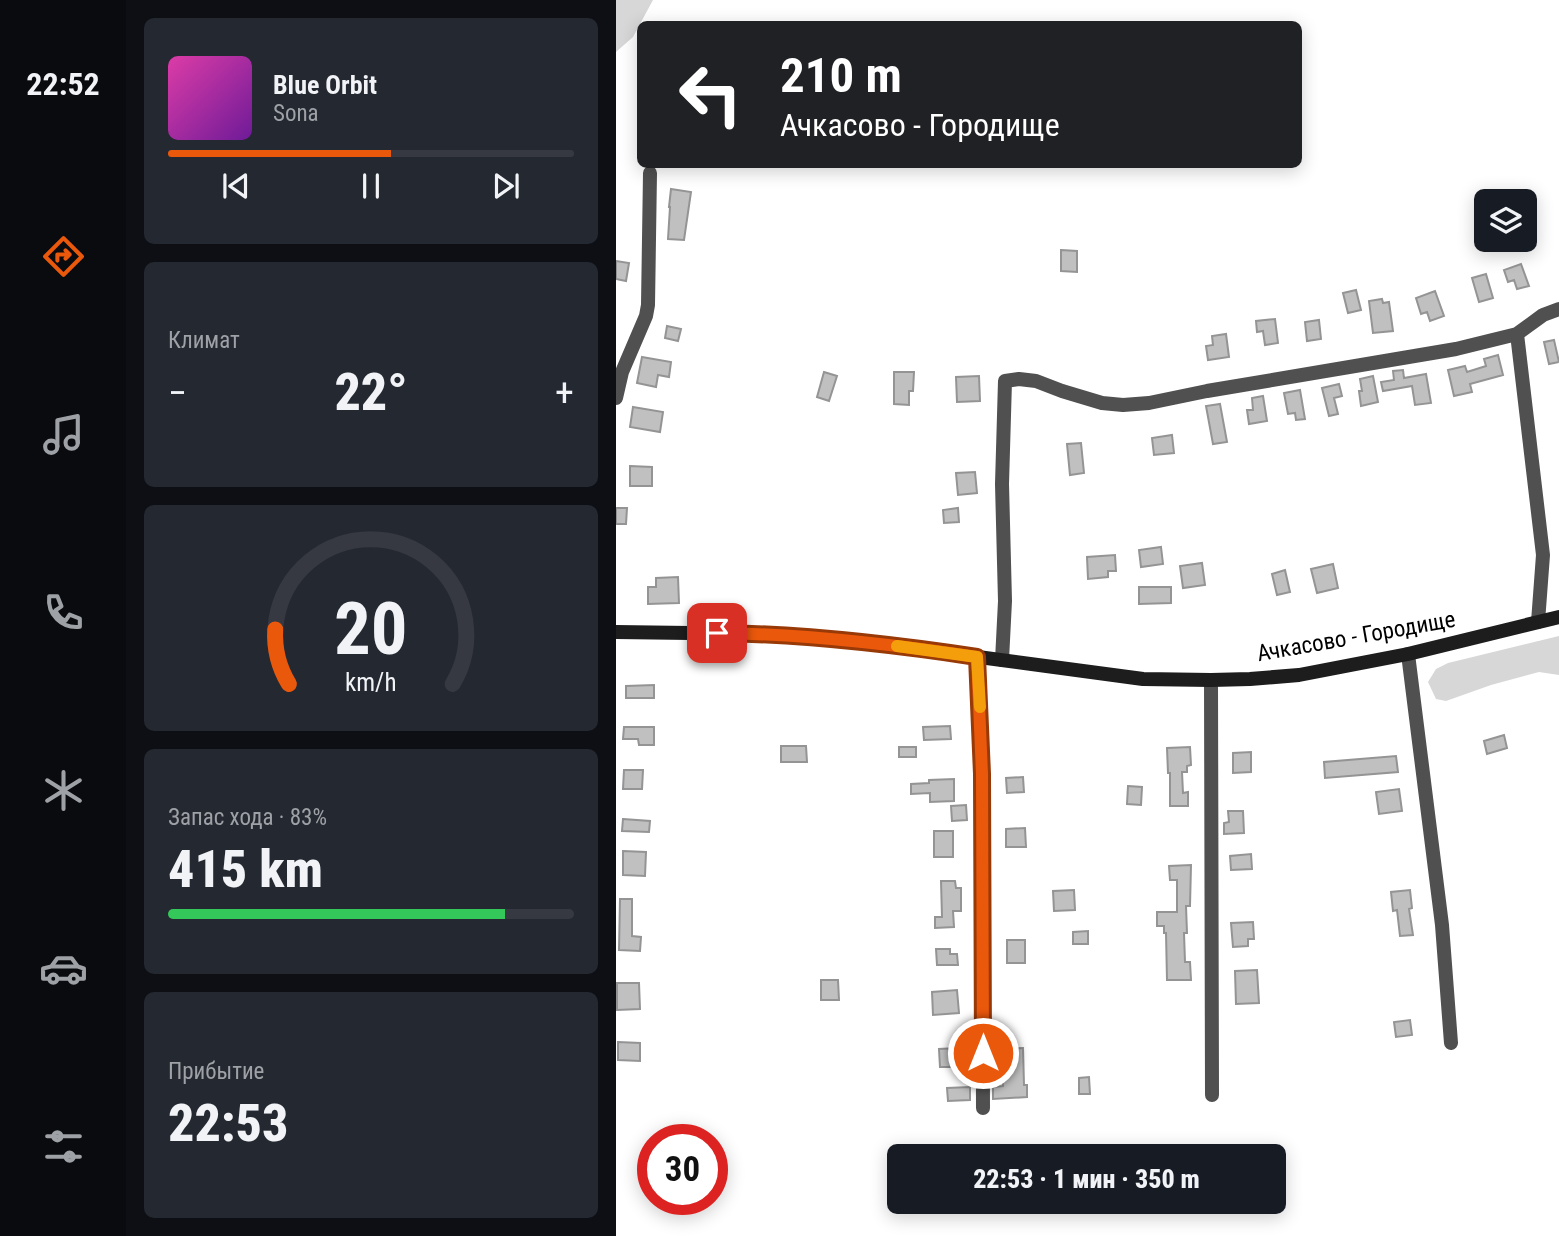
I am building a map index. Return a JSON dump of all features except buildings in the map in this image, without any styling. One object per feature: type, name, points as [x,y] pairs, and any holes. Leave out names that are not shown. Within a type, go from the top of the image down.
[{"type":"street","points":[[616,398],[622,372],[646,316],[648,305],[650,173]]},
{"type":"street","points":[[1002,660],[1005,601],[1002,484],[1005,381],[1035,381],[1102,403],[1149,403],[1456,349],[1517,334],[1543,315],[1559,309]]},
{"type":"street","points":[[1517,334],[1543,555],[1538,622]]},
{"type":"street","name":"Ачкасово - Городище","points":[[616,632],[771,634],[866,642],[1143,679],[1210,680],[1299,675],[1408,654],[1559,617]]},
{"type":"street","points":[[1408,654],[1442,925],[1451,1044]]},
{"type":"street","points":[[977,657],[982,774],[983,1108]]},
{"type":"street","points":[[1210,680],[1212,1095]]},
{"type":"shaded area","points":[[616,0],[653,0],[642,21],[637,21],[633,37],[616,52]]},
{"type":"shaded area","points":[[1559,636],[1559,675],[1539,672],[1446,701],[1436,699],[1428,682],[1436,669],[1448,663]]},
{"type":"slow traffic","points":[[897,646],[977,657],[980,707]]},
{"type":"route","points":[[717,633],[771,634],[866,642],[977,657],[982,774],[983,1053]]}]
